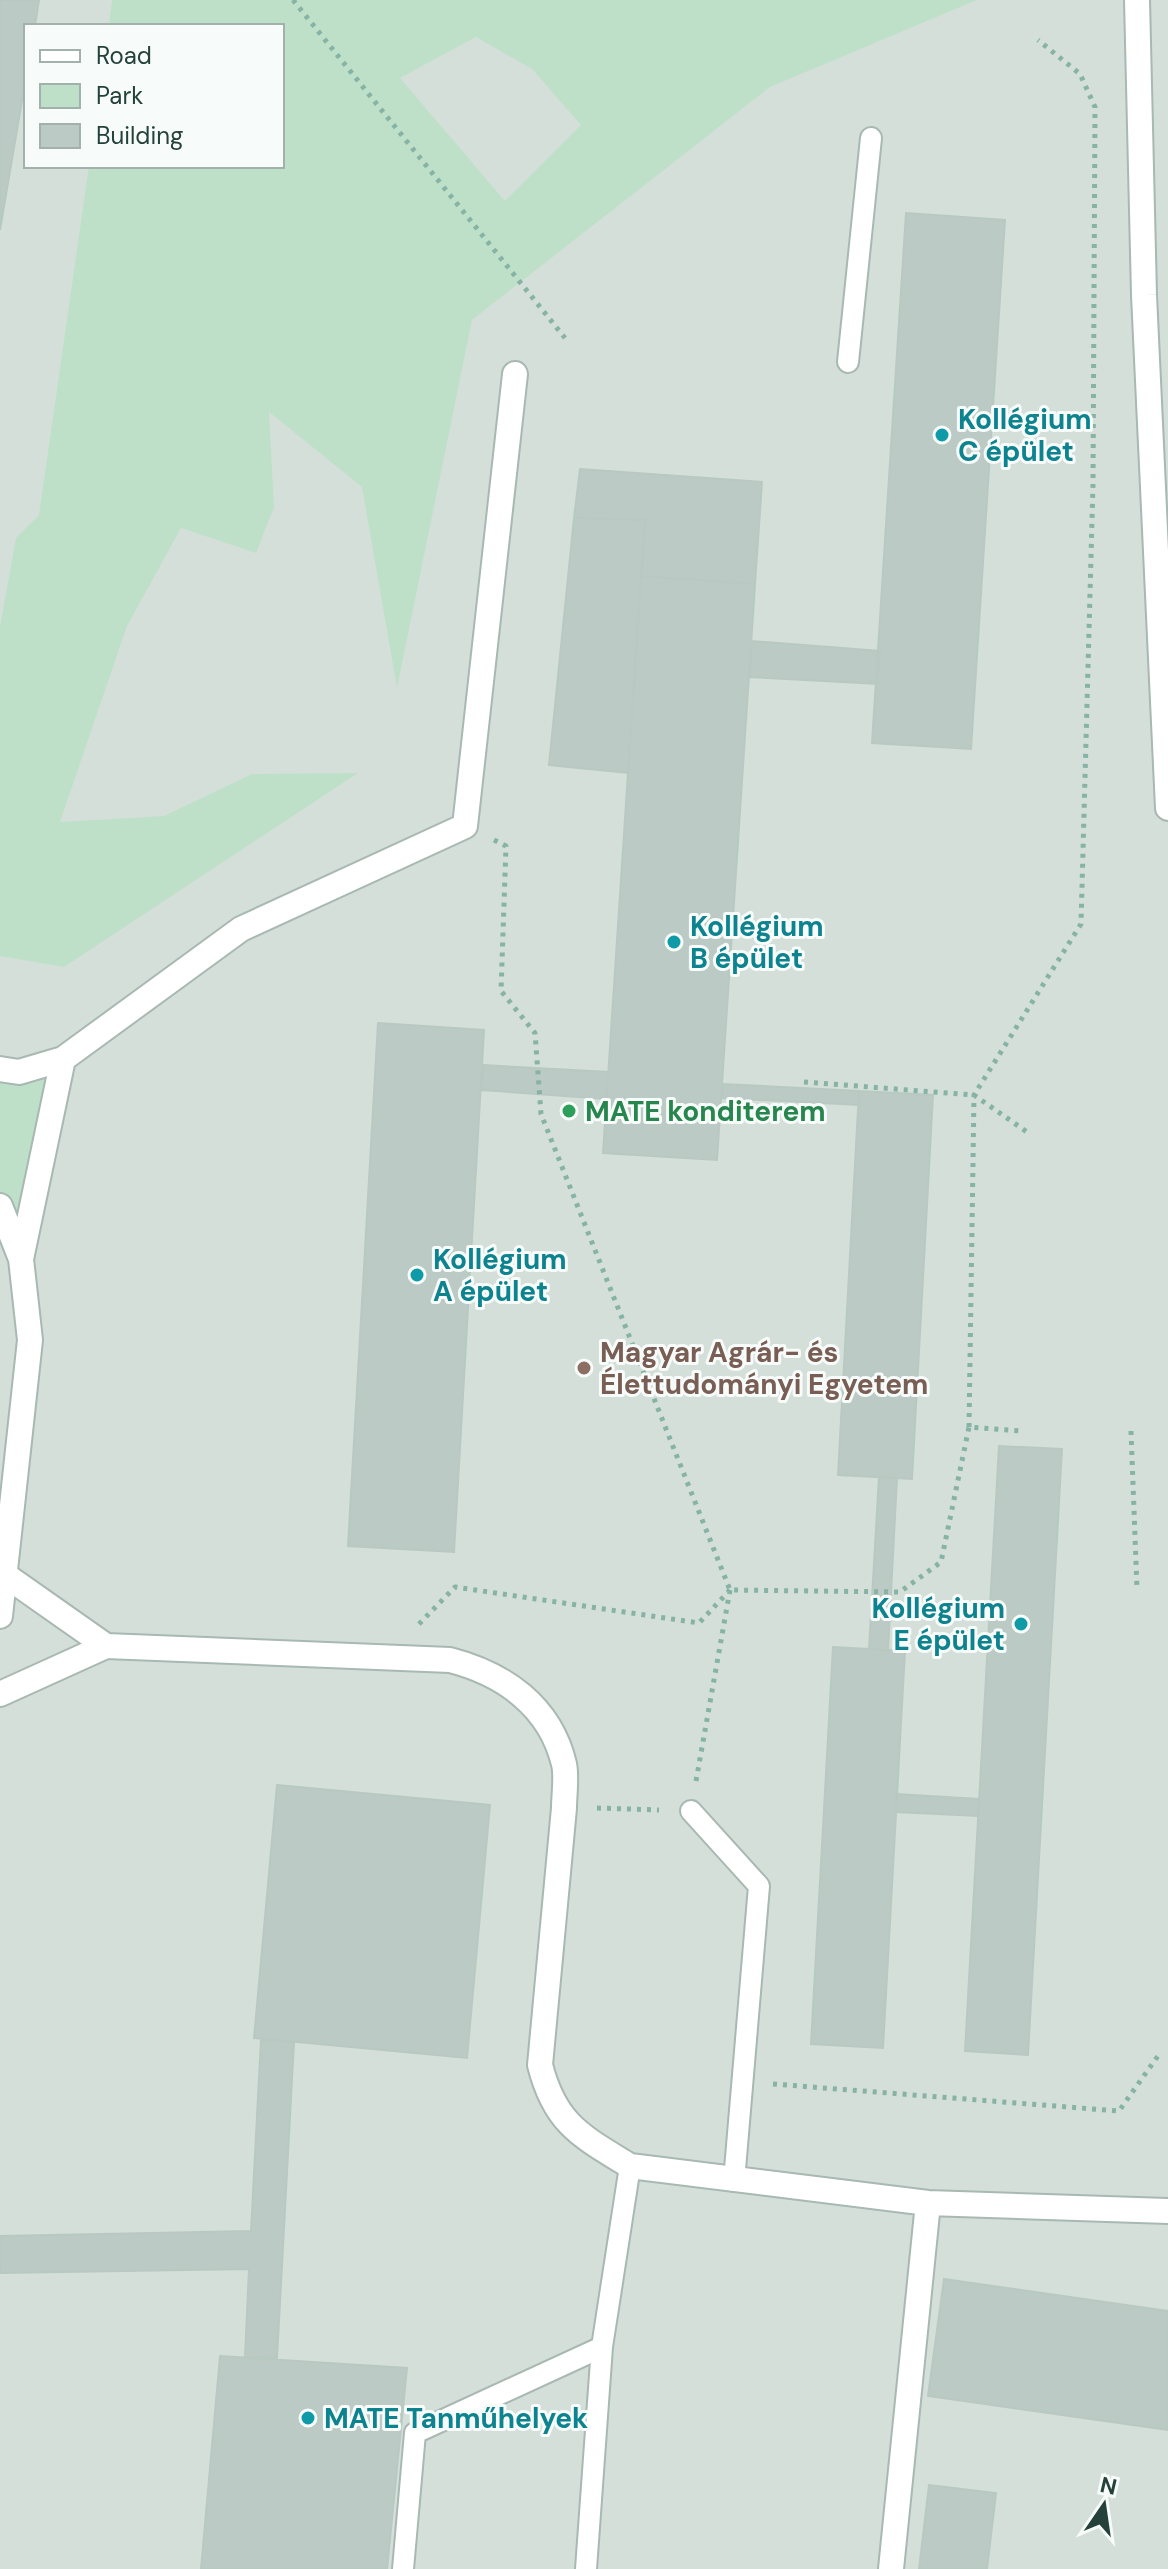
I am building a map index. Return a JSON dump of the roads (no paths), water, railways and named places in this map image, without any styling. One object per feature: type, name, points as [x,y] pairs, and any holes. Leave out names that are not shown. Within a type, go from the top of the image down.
[{"type":"street","points":[[1137,0],[1144,295],[1168,808]]},
{"type":"street","points":[[0,1069],[29,1071],[63,1059],[241,929],[465,826],[515,374]]},
{"type":"street","points":[[21,1259],[63,1059]]},
{"type":"street","points":[[0,1206],[21,1259],[30,1340],[0,1616]]},
{"type":"street","points":[[5,1575],[106,1646]]},
{"type":"street","points":[[0,1694],[106,1646],[389,1655],[450,1660],[483,1669],[510,1684],[534,1706],[550,1731],[564,1765],[564,1808],[540,2065],[548,2096],[563,2119],[588,2140],[630,2166],[734,2181],[928,2203],[1168,2211]]},
{"type":"street","points":[[891,2569],[928,2203]]},
{"type":"lane","points":[[848,362],[871,138]]},
{"type":"lane","points":[[691,1811],[759,1886],[734,2181]]},
{"type":"lane","points":[[586,2569],[602,2347],[630,2166]]},
{"type":"lane","points":[[403,2569],[415,2433],[602,2347]]},
{"type":"place","name":"Kollégium C épület","points":[[942,435]]},
{"type":"place","name":"Kollégium B épület","points":[[674,942]]},
{"type":"place","name":"MATE konditerem","points":[[569,1111]]},
{"type":"place","name":"Kollégium A épület","points":[[417,1275]]},
{"type":"place","name":"Magyar Agrár- és Élettudományi Egyetem","points":[[584,1368]]},
{"type":"place","name":"Kollégium E épület","points":[[1021,1624]]},
{"type":"place","name":"MATE Tanműhelyek","points":[[308,2418]]}]
